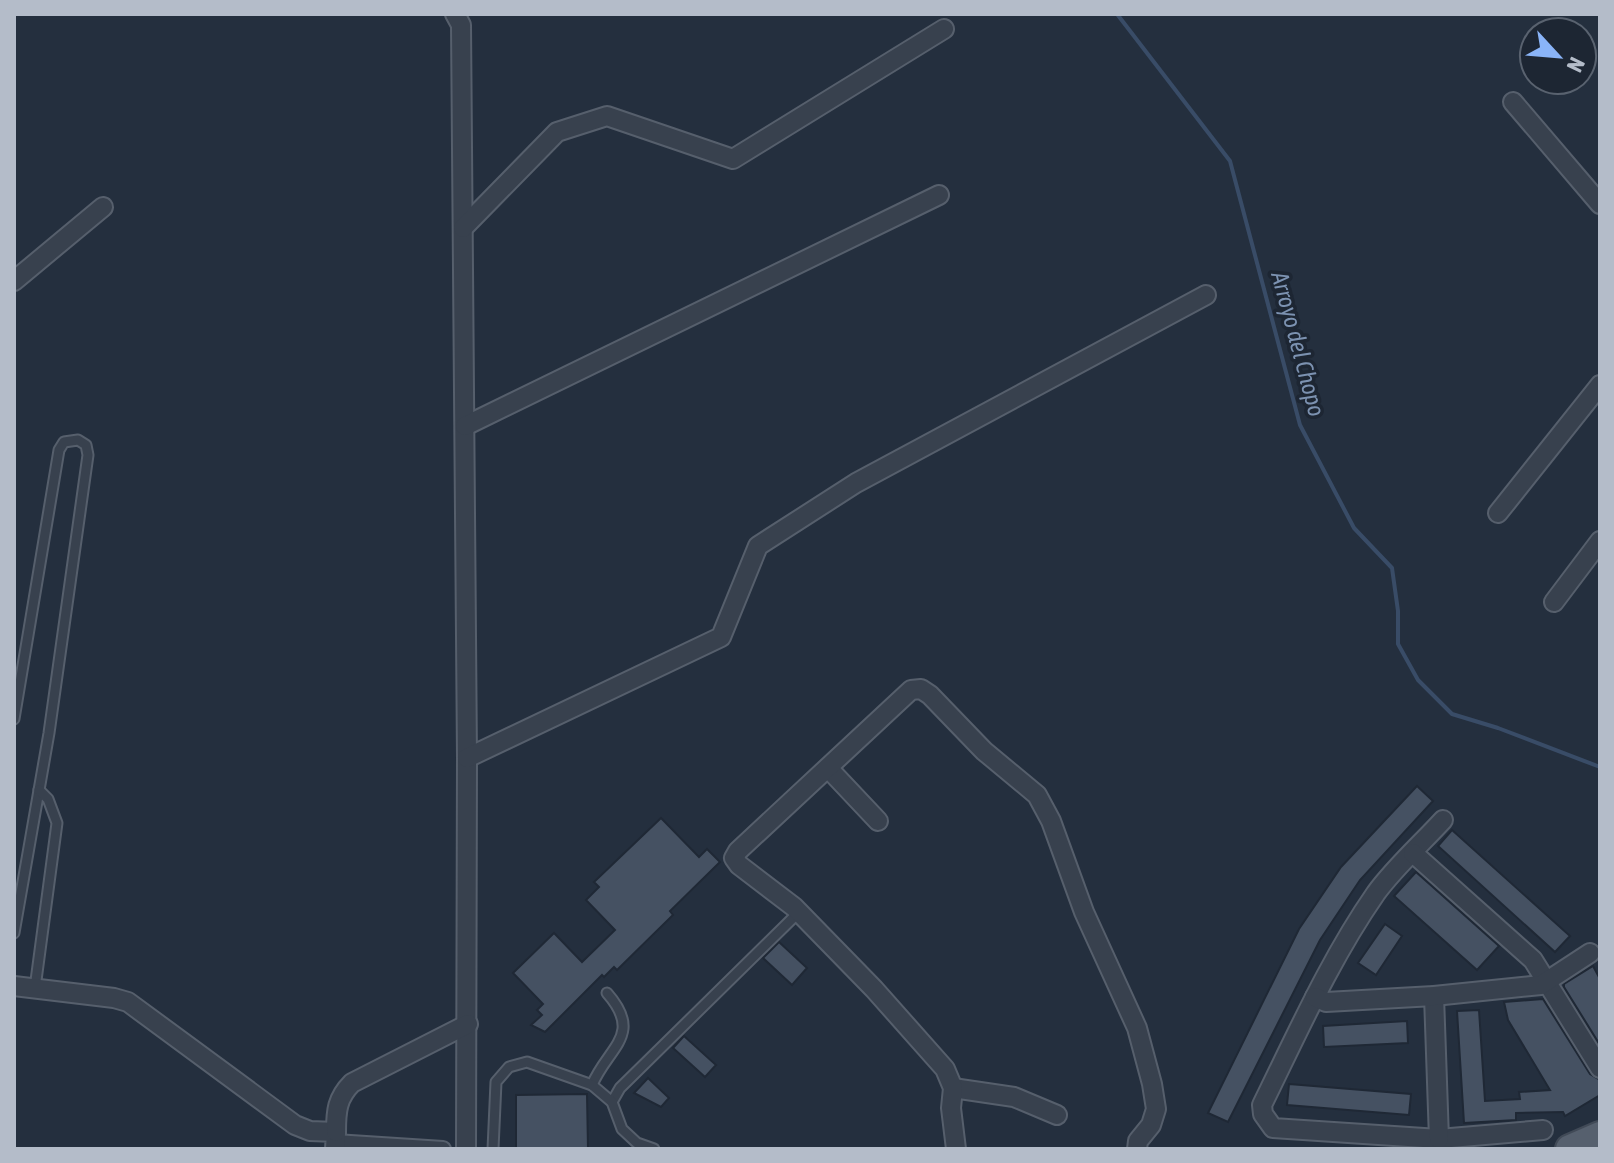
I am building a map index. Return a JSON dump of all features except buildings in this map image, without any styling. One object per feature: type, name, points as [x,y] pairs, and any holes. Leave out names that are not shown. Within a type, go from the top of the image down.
[{"type":"main road","points":[[1570,1149],[1600,1136]]},
{"type":"street","points":[[455,14],[461,25],[465,426],[466,1149]]},
{"type":"street","points":[[463,228],[557,132],[607,116],[733,159],[944,29]]},
{"type":"street","points":[[1513,102],[1600,204]]},
{"type":"street","points":[[465,426],[939,195]]},
{"type":"street","points":[[14,281],[103,207]]},
{"type":"street","points":[[467,758],[721,637],[758,546],[856,483],[1206,295]]},
{"type":"street","points":[[1498,513],[1600,385]]},
{"type":"street","points":[[1554,602],[1600,541]]},
{"type":"street","points":[[956,1149],[951,1108],[953,1088],[945,1069],[799,912],[734,858],[911,690],[921,689],[984,751],[1037,795],[1051,821],[1079,899],[1137,1028],[1149,1070],[1156,1109],[1137,1149]]},
{"type":"street","points":[[828,768],[878,821]]},
{"type":"street","points":[[1443,820],[1378,891],[1315,997],[1262,1105],[1267,1122],[1273,1128],[1439,1139],[1543,1130]]},
{"type":"street","points":[[1413,853],[1533,960],[1600,1068]]},
{"type":"street","points":[[1315,997],[1326,1002],[1434,996],[1541,985],[1590,953]]},
{"type":"street","points":[[14,986],[128,1002],[295,1125],[335,1141],[443,1149]]},
{"type":"street","points":[[1434,996],[1439,1139]]},
{"type":"street","points":[[335,1141],[336,1110],[340,1096],[352,1083],[468,1024]]},
{"type":"street","points":[[953,1088],[1014,1097],[1057,1115]]},
{"type":"lane","points":[[14,719],[59,450],[64,442],[78,440],[86,445],[88,455],[39,790],[14,933]]},
{"type":"lane","points":[[35,988],[57,823],[48,799],[39,790]]},
{"type":"lane","points":[[612,1102],[620,1088],[799,912]]},
{"type":"lane","points":[[592,1085],[603,1064],[617,1049],[624,1030],[618,1005],[607,993]]},
{"type":"lane","points":[[493,1149],[496,1082],[509,1067],[517,1063],[536,1064],[592,1085],[612,1102],[622,1129],[637,1143],[654,1149]]},
{"type":"waterway","name":"Arroyo del Chopo","points":[[1117,14],[1230,161],[1300,425],[1354,528],[1392,568],[1398,611],[1398,644],[1418,680],[1452,714],[1600,767]]}]
